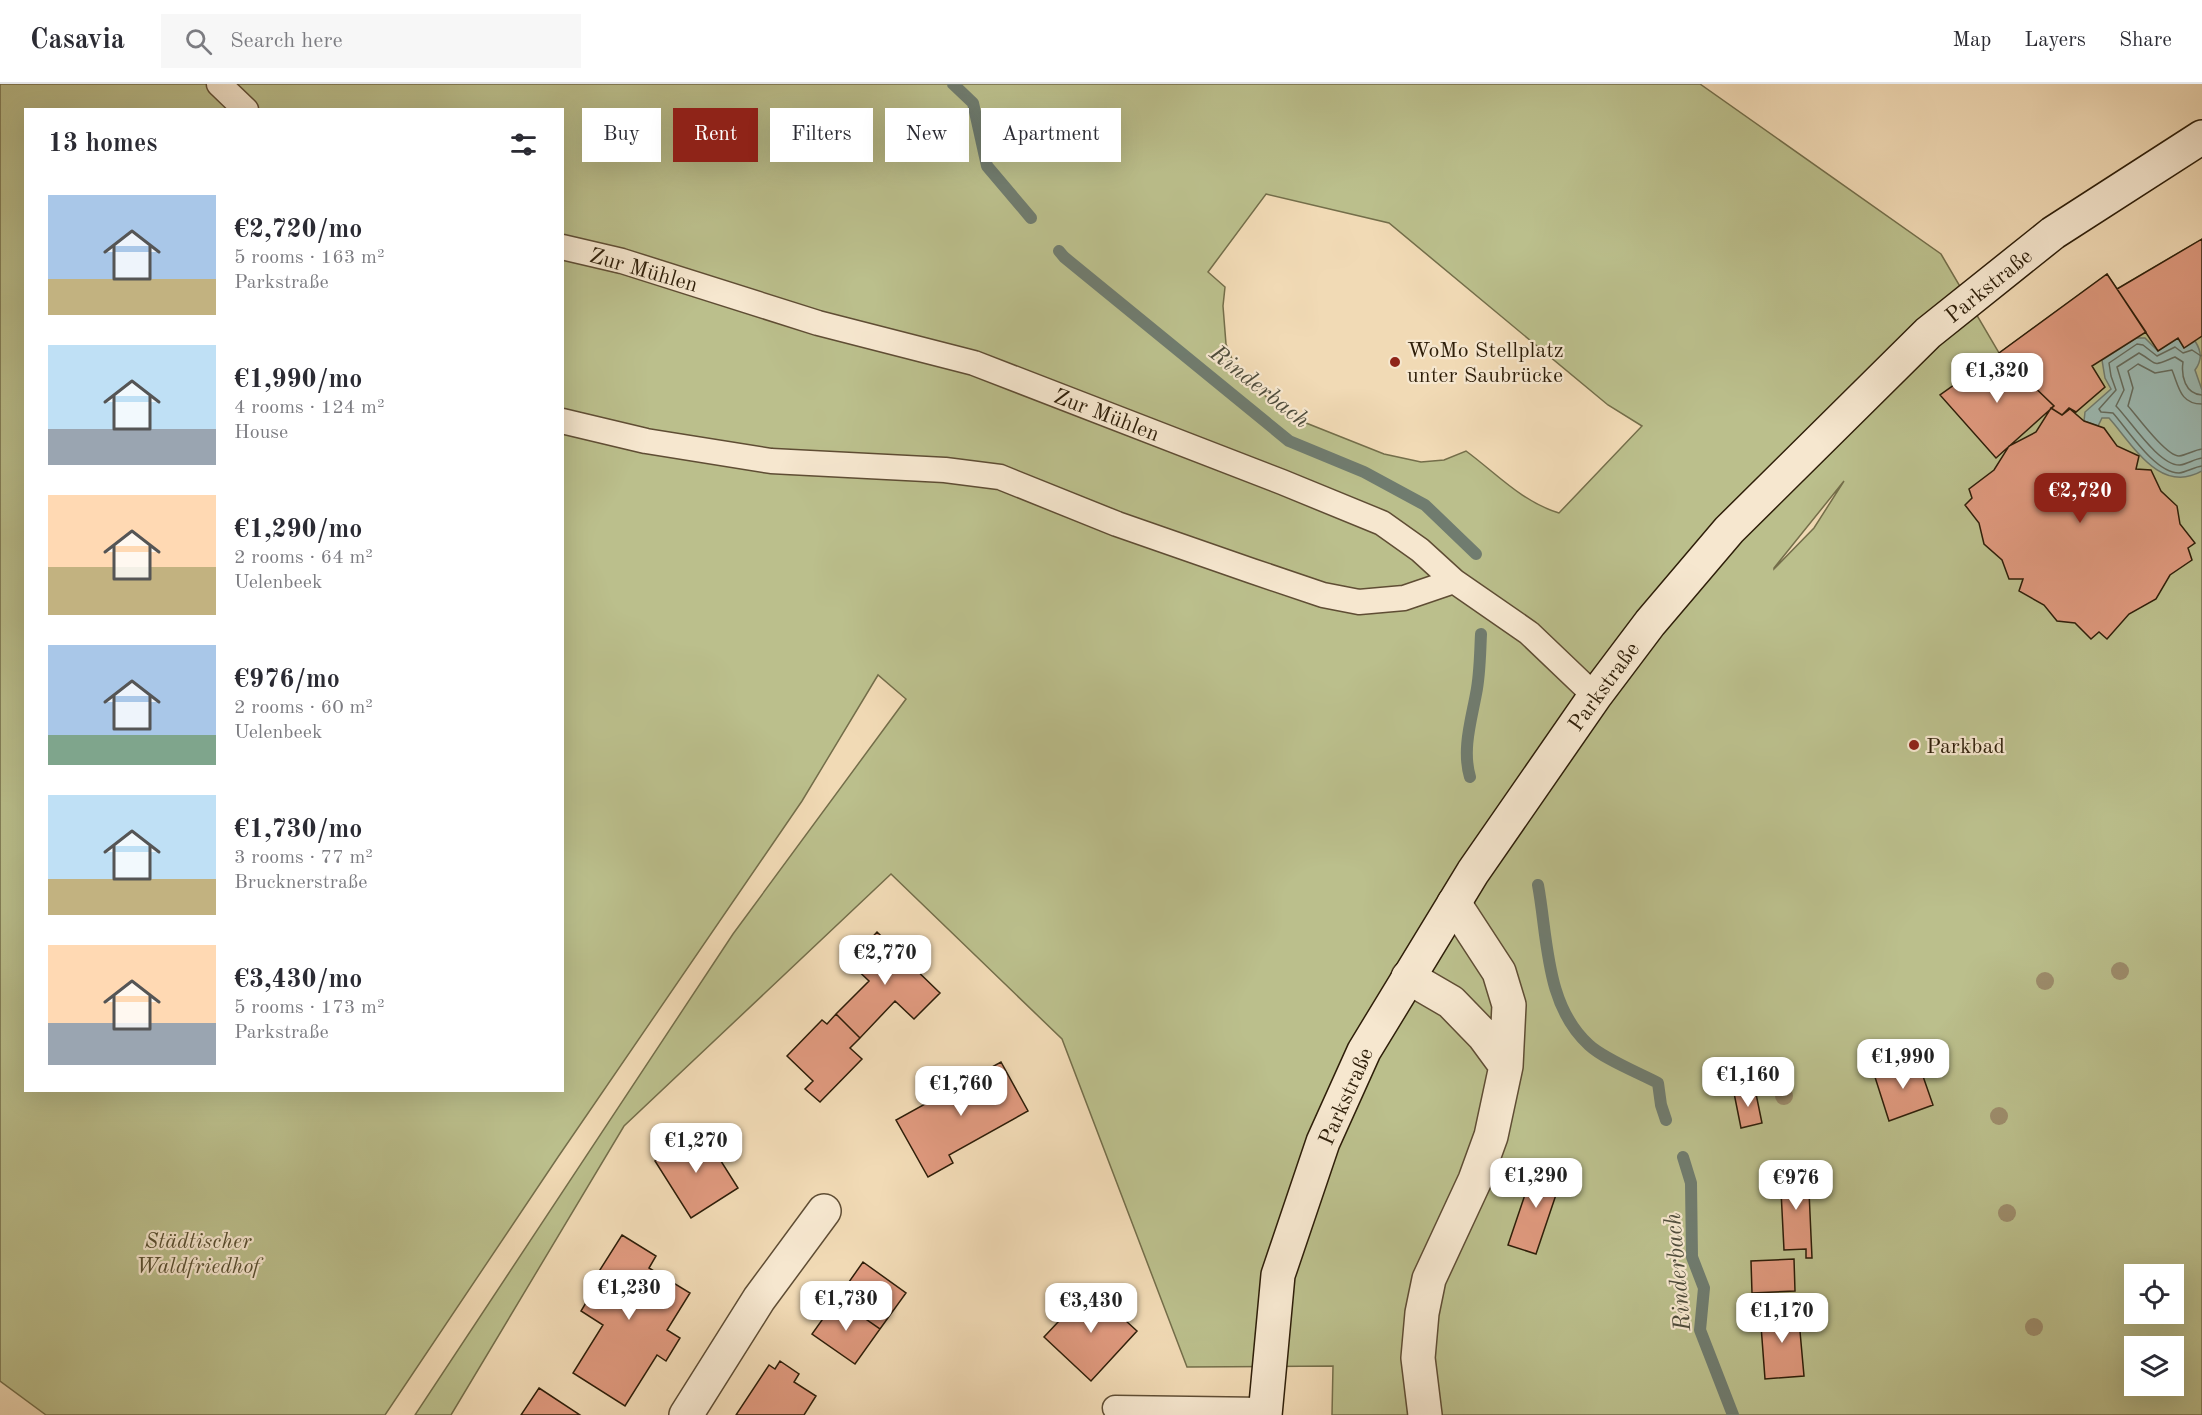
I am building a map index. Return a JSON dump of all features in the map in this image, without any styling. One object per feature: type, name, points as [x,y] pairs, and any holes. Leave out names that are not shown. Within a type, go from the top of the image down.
[{"type":"street","name":"Parkstraße","points":[[1264,1412],[1278,1275],[1323,1142],[1364,1050],[1454,903],[1595,696],[1650,623],[1729,530],[1928,333],[2053,233],[2202,137]]},
{"type":"street","points":[[1425,1415],[1418,1358],[1422,1313],[1429,1279],[1475,1180],[1491,1136],[1506,1066],[1509,1005],[1499,972],[1454,903]]},
{"type":"street","points":[[1408,977],[1451,1002],[1484,1036],[1506,1066]]},
{"type":"street","points":[[686,1415],[759,1299],[824,1211]]},
{"type":"lane","points":[[219,84],[244,108]]},
{"type":"lane","name":"Zur Mühlen","points":[[564,247],[622,261],[818,324],[974,363],[1382,523],[1420,550],[1454,581],[1529,633],[1595,696]]},
{"type":"lane","points":[[564,421],[646,441],[771,461],[945,470],[1000,477],[1117,524],[1220,560],[1323,595],[1359,602],[1404,598],[1454,581]]},
{"type":"lane","points":[[1115,1408],[1264,1412]]},
{"type":"green space","name":"Städtischer Waldfriedhof","points":[[0,84],[1700,84],[1941,254],[1999,353],[2107,274],[2117,289],[2202,239],[2202,1415],[1332,1415],[1333,1366],[1187,1367],[1062,1039],[891,874],[624,1126],[451,1415],[415,1415],[733,934],[906,699],[878,675],[802,801],[558,1157],[385,1415],[46,1415],[0,1381]],"holes":[[[1266,194],[1389,223],[1608,405],[1642,426],[1559,513],[1533,502],[1466,451],[1444,460],[1421,462],[1384,454],[1286,415],[1261,392],[1240,379],[1226,344],[1223,306],[1225,287],[1208,272]],[[1844,481],[1814,528],[1774,569]]]},
{"type":"water","points":[[2136,338],[2145,338],[2158,351],[2178,338],[2184,348],[2195,341],[2197,345],[2200,356],[2195,370],[2202,390],[2202,471],[2187,477],[2173,477],[2160,472],[2138,453],[2109,418],[2102,418],[2098,426],[2084,421],[2085,412],[2111,389],[2105,378],[2102,360]]},
{"type":"building","points":[[2202,239],[2202,336],[2184,348],[2178,338],[2158,351],[2117,289]]},
{"type":"building","points":[[2107,274],[2146,332],[2092,366],[2105,387],[2076,412],[2069,408],[2062,415],[2051,408],[2054,406],[1999,353]]},
{"type":"building","points":[[1999,353],[2054,406],[1996,458],[1940,395]]},
{"type":"building","points":[[2051,408],[2062,415],[2070,409],[2084,421],[2104,428],[2117,446],[2139,456],[2136,469],[2151,470],[2161,491],[2177,506],[2180,524],[2195,543],[2188,548],[2192,560],[2170,575],[2156,599],[2129,614],[2107,639],[2099,632],[2091,639],[2075,623],[2057,621],[2044,605],[2019,591],[2023,579],[2009,579],[2002,560],[1984,544],[1979,523],[1965,505],[1972,498],[1969,489],[1994,470],[2009,446],[2036,432]]},
{"type":"building","points":[[877,932],[940,993],[914,1019],[895,1001],[860,1038],[836,1014],[869,981],[849,962]]},
{"type":"building","points":[[836,1014],[860,1038],[850,1048],[862,1059],[820,1102],[805,1089],[813,1081],[787,1056],[822,1020],[827,1024]]},
{"type":"building","points":[[1917,1059],[1933,1105],[1889,1121],[1874,1074]]},
{"type":"building","points":[[1001,1062],[1028,1111],[949,1155],[953,1163],[928,1177],[896,1120]]},
{"type":"building","points":[[1755,1089],[1762,1123],[1741,1128],[1734,1093]]},
{"type":"building","points":[[702,1131],[738,1188],[691,1218],[655,1161]]},
{"type":"building","points":[[1535,1165],[1563,1174],[1536,1254],[1508,1245]]},
{"type":"building","points":[[1808,1169],[1812,1258],[1806,1258],[1806,1249],[1784,1250],[1780,1171]]},
{"type":"building","points":[[622,1235],[656,1256],[649,1268],[690,1293],[667,1330],[680,1338],[666,1361],[657,1355],[625,1406],[573,1373],[603,1325],[581,1311],[602,1276],[598,1273]]},
{"type":"building","points":[[1794,1259],[1795,1291],[1752,1293],[1751,1261]]},
{"type":"building","points":[[863,1262],[906,1293],[880,1329],[837,1299]]},
{"type":"building","points":[[1090,1288],[1137,1331],[1091,1381],[1044,1337]]},
{"type":"building","points":[[837,1299],[880,1329],[855,1364],[812,1334]]},
{"type":"building","points":[[1798,1309],[1804,1376],[1765,1379],[1760,1312]]},
{"type":"building","points":[[780,1361],[799,1374],[794,1382],[816,1396],[804,1415],[736,1415],[769,1365],[775,1369]]},
{"type":"building","points":[[539,1388],[580,1415],[521,1415]]},
{"type":"waterway","name":"Rinderbach","points":[[953,84],[973,103],[987,166],[1031,218]]},
{"type":"waterway","name":"Rinderbach","points":[[1059,251],[1289,441],[1364,472],[1425,505],[1476,554]]},
{"type":"waterway","name":"Rinderbach","points":[[1470,777],[1467,746],[1478,679],[1481,634]]},
{"type":"waterway","name":"Rinderbach","points":[[1538,885],[1551,970],[1564,1011],[1575,1029],[1595,1050],[1612,1061],[1658,1083],[1666,1120]]},
{"type":"waterway","name":"Rinderbach","points":[[1683,1157],[1691,1183],[1692,1257],[1704,1288],[1700,1330],[1733,1415]]},
{"type":"place","name":"WoMo Stellplatz unter Saubrücke","points":[[1395,362]]},
{"type":"place","name":"Parkbad","points":[[1914,745]]}]
